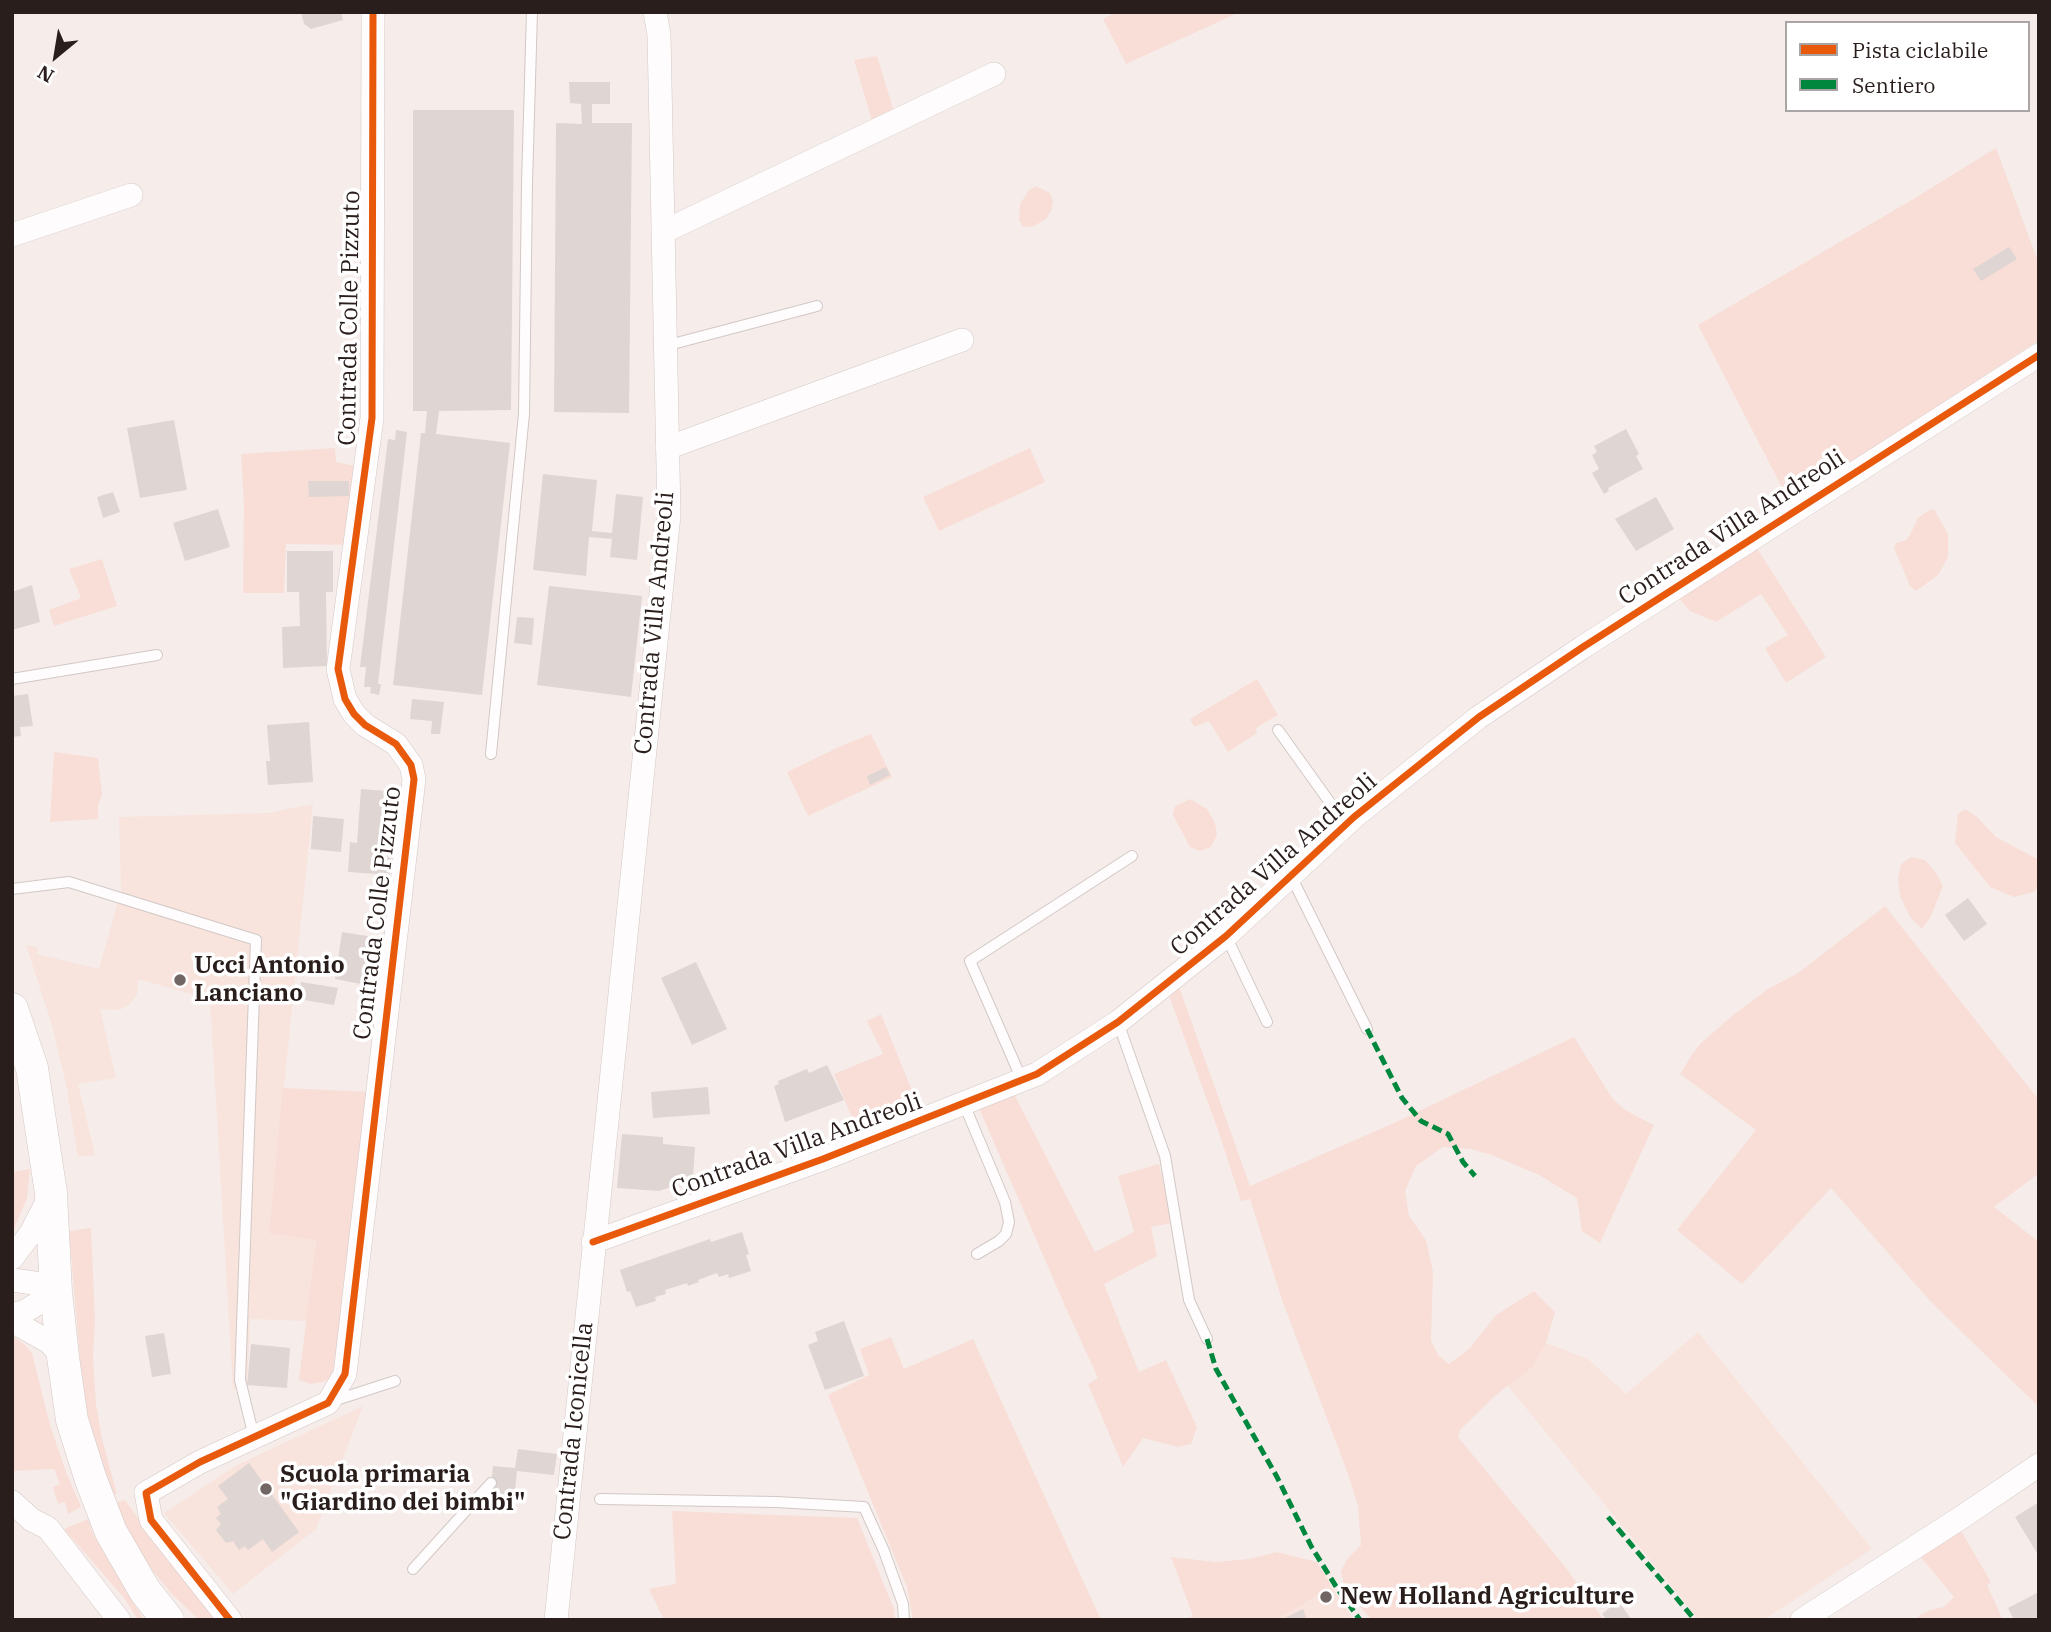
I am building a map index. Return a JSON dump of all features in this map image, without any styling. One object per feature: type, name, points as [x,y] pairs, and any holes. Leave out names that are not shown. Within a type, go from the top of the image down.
[{"type":"main road","points":[[12,1009],[32,1068],[51,1194],[62,1357],[72,1420],[111,1532],[145,1591],[168,1620]]},
{"type":"street","name":"Contrada Colle Pizzuto","points":[[328,1403],[345,1374],[414,779],[411,765],[396,744],[354,714],[345,699],[338,669],[372,418],[373,12]]},
{"type":"street","name":"Contrada Villa Andreoli","points":[[655,12],[659,34],[669,515],[593,1242],[822,1159],[1037,1074],[1118,1022],[1226,936],[1346,825],[1479,717],[1594,640],[2039,355]]},
{"type":"street","points":[[663,232],[994,74]]},
{"type":"street","points":[[12,234],[131,195]]},
{"type":"street","points":[[667,448],[962,340]]},
{"type":"street","points":[[12,1258],[39,1221],[51,1194]]},
{"type":"street","name":"Contrada Iconicella","points":[[556,1620],[593,1242]]},
{"type":"street","points":[[12,1280],[41,1284],[56,1292],[24,1312],[12,1314]]},
{"type":"street","points":[[12,1321],[49,1342],[62,1357]]},
{"type":"street","points":[[230,1620],[151,1520],[146,1493],[200,1462],[328,1403]]},
{"type":"street","points":[[1802,1620],[2039,1465]]},
{"type":"street","points":[[12,1502],[22,1520],[48,1528],[118,1620]]},
{"type":"lane","points":[[491,754],[524,414],[532,12]]},
{"type":"lane","points":[[665,346],[817,306]]},
{"type":"lane","points":[[12,679],[157,655]]},
{"type":"lane","points":[[1278,730],[1346,825]]},
{"type":"lane","points":[[1022,1080],[970,961],[1132,856]]},
{"type":"lane","points":[[1291,876],[1367,1029]]},
{"type":"lane","points":[[12,890],[69,882],[256,940],[240,1380],[254,1437]]},
{"type":"lane","points":[[1226,936],[1267,1022]]},
{"type":"lane","points":[[1118,1022],[1165,1156],[1189,1300],[1206,1339]]},
{"type":"lane","points":[[964,1104],[1005,1202],[1009,1222],[1006,1234],[999,1241],[977,1254]]},
{"type":"lane","points":[[328,1403],[395,1381]]},
{"type":"lane","points":[[412,1569],[491,1483]]},
{"type":"lane","points":[[600,1499],[776,1502],[864,1507],[884,1551],[903,1604],[904,1620]]},
{"type":"shaded area","points":[[1116,12],[1240,12],[1126,64],[1103,19]]},
{"type":"shaded area","points":[[877,56],[896,118],[874,127],[854,60]]},
{"type":"shaded area","points":[[1996,148],[2039,264],[2039,340],[1790,503],[1698,325]]},
{"type":"shaded area","points":[[1036,186],[1050,193],[1053,202],[1051,211],[1046,219],[1034,226],[1023,227],[1019,220],[1020,204],[1029,190]]},
{"type":"shaded area","points":[[335,448],[336,462],[359,467],[349,545],[286,544],[284,593],[243,593],[244,505],[241,454]]},
{"type":"shaded area","points":[[1030,448],[1045,482],[939,531],[923,497]]},
{"type":"shaded area","points":[[1934,509],[1948,534],[1948,557],[1938,575],[1916,591],[1910,586],[1894,548],[1896,543],[1906,540],[1910,535],[1918,518]]},
{"type":"shaded area","points":[[1755,545],[1826,657],[1786,683],[1765,648],[1788,635],[1761,594],[1716,622],[1690,611],[1677,596]]},
{"type":"shaded area","points":[[102,559],[117,606],[54,626],[49,610],[81,598],[69,569]]},
{"type":"shaded area","points":[[1257,679],[1278,715],[1256,728],[1257,733],[1228,752],[1209,721],[1194,727],[1190,719]]},
{"type":"shaded area","points":[[871,734],[892,777],[808,816],[787,772]]},
{"type":"shaded area","points":[[54,752],[98,758],[102,795],[98,805],[98,819],[50,822]]},
{"type":"shaded area","points":[[1190,799],[1207,809],[1215,823],[1217,835],[1211,847],[1200,851],[1190,847],[1173,815],[1175,806]]},
{"type":"shaded area","points":[[313,804],[269,1232],[316,1239],[307,1321],[250,1319],[247,1390],[233,1389],[210,999],[138,979],[137,995],[129,1005],[119,1010],[100,1009],[116,1078],[78,1084],[95,1155],[78,1157],[66,1084],[52,1025],[26,945],[38,948],[37,954],[99,969],[121,891],[119,817],[268,813]]},
{"type":"shaded area","points":[[1965,809],[1976,816],[1996,837],[2039,860],[2039,884],[2034,892],[2014,897],[1990,887],[1955,843],[1958,814]]},
{"type":"shaded area","points":[[1911,857],[1925,860],[1943,886],[1931,916],[1922,929],[1910,917],[1900,896],[1898,880],[1901,864]]},
{"type":"shaded area","points":[[1885,906],[2039,1100],[2039,1173],[1994,1207],[2039,1242],[2039,1407],[1931,1302],[1831,1188],[1742,1284],[1677,1230],[1756,1130],[1680,1074],[1691,1056],[1700,1044],[1732,1016],[1768,989],[1798,973]]},
{"type":"shaded area","points":[[1177,981],[1250,1186],[1394,1123],[1574,1037],[1612,1098],[1625,1110],[1654,1125],[1600,1243],[1582,1231],[1577,1198],[1539,1175],[1492,1155],[1470,1149],[1443,1147],[1416,1166],[1405,1191],[1409,1216],[1426,1240],[1433,1272],[1431,1340],[1438,1355],[1449,1364],[1470,1348],[1496,1315],[1534,1291],[1555,1312],[1546,1343],[1532,1367],[1496,1395],[1460,1430],[1458,1437],[1563,1564],[1604,1620],[1372,1620],[1345,1590],[1341,1571],[1347,1559],[1361,1545],[1358,1506],[1282,1300],[1250,1199],[1241,1201],[1167,990]]},
{"type":"shaded area","points":[[881,1014],[919,1108],[857,1130],[834,1074],[883,1054],[867,1021]]},
{"type":"shaded area","points":[[283,1088],[373,1092],[335,1376],[311,1384],[299,1380],[316,1240],[269,1233]]},
{"type":"shaded area","points":[[1011,1088],[1095,1252],[1134,1232],[1118,1176],[1159,1164],[1172,1223],[1151,1227],[1157,1256],[1104,1284],[1139,1372],[1166,1360],[1197,1427],[1191,1444],[1178,1447],[1143,1438],[1123,1467],[1088,1384],[1098,1378],[979,1108]]},
{"type":"shaded area","points":[[30,1169],[27,1198],[12,1234],[12,1172]]},
{"type":"shaded area","points":[[91,1228],[96,1404],[102,1439],[117,1494],[108,1495],[84,1407],[69,1231]]},
{"type":"shaded area","points":[[1698,1332],[1872,1549],[1763,1620],[1699,1620],[1508,1386],[1546,1343],[1588,1359],[1626,1394]]},
{"type":"shaded area","points":[[12,1336],[32,1353],[50,1425],[81,1507],[68,1514],[65,1502],[58,1504],[53,1487],[60,1484],[54,1469],[12,1471]]},
{"type":"shaded area","points":[[891,1337],[904,1369],[973,1339],[1101,1620],[913,1620],[907,1587],[828,1395],[869,1375],[860,1349]]},
{"type":"shaded area","name":"Scuola primaria \"Giardino dei bimbi\"","points":[[363,1406],[316,1529],[233,1594],[164,1513],[237,1465]]},
{"type":"shaded area","points":[[125,1500],[218,1620],[199,1620],[152,1570],[128,1534],[115,1503]]},
{"type":"shaded area","points":[[672,1511],[857,1518],[894,1609],[895,1620],[664,1620],[649,1589],[676,1584]]},
{"type":"shaded area","points":[[88,1519],[93,1534],[144,1620],[138,1620],[124,1598],[64,1529]]},
{"type":"shaded area","points":[[1960,1529],[1991,1582],[1987,1585],[2003,1620],[1916,1620],[1930,1610],[1944,1607],[1954,1597],[1920,1556]]},
{"type":"shaded area","points":[[1277,1552],[1317,1562],[1331,1585],[1302,1605],[1273,1620],[1181,1620],[1193,1616],[1171,1557],[1216,1562],[1249,1559]]},
{"type":"shaded area","name":"New Holland Agriculture","points":[[1331,1585],[1354,1620],[1273,1620],[1302,1605]]},
{"type":"building","points":[[301,12],[341,12],[343,20],[311,29],[304,24]]},
{"type":"building","points":[[569,82],[610,82],[610,104],[592,104],[592,123],[632,123],[629,413],[554,412],[556,123],[582,124],[581,104],[570,103]]},
{"type":"building","points":[[413,110],[514,110],[511,410],[439,411],[436,434],[510,443],[482,695],[393,685],[421,433],[425,433],[427,411],[413,411]]},
{"type":"building","points":[[2009,247],[2017,259],[1981,281],[1973,269]]},
{"type":"building","points":[[174,420],[187,490],[140,498],[127,428]]},
{"type":"building","points":[[1626,429],[1639,454],[1636,456],[1643,469],[1608,488],[1609,491],[1604,494],[1592,473],[1599,469],[1592,455],[1597,452],[1594,446]]},
{"type":"building","points":[[396,430],[407,432],[378,684],[381,684],[379,695],[370,693],[371,687],[364,687],[366,667],[360,667],[388,439],[395,440]]},
{"type":"building","points":[[543,474],[597,480],[592,531],[612,533],[616,494],[643,497],[637,560],[610,557],[612,539],[589,537],[586,576],[533,570]]},
{"type":"building","points":[[308,481],[349,481],[349,496],[309,497]]},
{"type":"building","points":[[113,492],[120,512],[103,518],[97,497]]},
{"type":"building","points":[[1656,497],[1674,529],[1636,551],[1615,519]]},
{"type":"building","points":[[218,509],[230,547],[185,561],[173,523]]},
{"type":"building","points":[[287,551],[333,551],[333,592],[326,592],[327,666],[283,668],[282,627],[300,626],[299,592],[287,592]]},
{"type":"building","points":[[32,585],[40,622],[12,630],[12,592]]},
{"type":"building","points":[[549,586],[642,596],[631,697],[537,685]]},
{"type":"building","points":[[517,617],[534,618],[532,645],[514,643]]},
{"type":"building","points":[[28,694],[33,726],[20,727],[21,736],[12,737],[12,696]]},
{"type":"building","points":[[412,699],[444,702],[440,734],[431,734],[432,721],[410,719]]},
{"type":"building","points":[[309,722],[313,782],[268,785],[266,761],[270,761],[267,725]]},
{"type":"building","points":[[886,767],[890,775],[870,785],[867,776]]},
{"type":"building","points":[[361,789],[396,792],[392,836],[388,836],[388,845],[392,845],[390,875],[348,872],[350,842],[357,843]]},
{"type":"building","points":[[313,816],[344,819],[341,852],[311,849]]},
{"type":"building","points":[[1968,898],[1987,924],[1964,941],[1945,915]]},
{"type":"building","points":[[342,932],[380,938],[372,986],[335,979]]},
{"type":"building","points":[[696,962],[727,1029],[692,1045],[661,978]]},
{"type":"building","points":[[301,982],[338,988],[334,1005],[298,999]]},
{"type":"building","points":[[827,1065],[844,1100],[785,1122],[774,1086],[779,1084],[778,1081],[807,1069],[809,1073]]},
{"type":"building","points":[[708,1087],[710,1114],[653,1118],[651,1092]]},
{"type":"building","points":[[622,1134],[663,1137],[663,1144],[695,1147],[693,1177],[680,1176],[680,1184],[659,1191],[617,1188]]},
{"type":"building","points":[[742,1232],[751,1271],[729,1278],[728,1274],[719,1277],[717,1273],[688,1286],[687,1283],[665,1290],[666,1294],[655,1297],[656,1301],[636,1307],[630,1291],[627,1292],[620,1270],[710,1239],[711,1242]]},
{"type":"building","points":[[844,1321],[864,1376],[825,1390],[808,1345],[818,1341],[815,1332]]},
{"type":"building","points":[[164,1333],[171,1374],[152,1377],[145,1336]]},
{"type":"building","points":[[251,1344],[290,1348],[287,1388],[247,1385]]},
{"type":"building","points":[[518,1449],[557,1454],[554,1475],[517,1471],[513,1510],[489,1507],[493,1466],[515,1468]]},
{"type":"building","points":[[249,1463],[299,1532],[272,1552],[263,1539],[248,1550],[245,1546],[239,1550],[233,1541],[226,1543],[216,1530],[221,1524],[216,1518],[221,1514],[217,1507],[228,1499],[218,1486]]},
{"type":"building","points":[[2039,1502],[2039,1552],[2037,1553],[2015,1517]]},
{"type":"building","points":[[2039,1592],[2039,1620],[2014,1620],[2008,1608]]},
{"type":"building","points":[[1618,1601],[1632,1620],[1607,1620],[1602,1614]]},
{"type":"building","points":[[1303,1609],[1307,1620],[1281,1620]]},
{"type":"marked path","points":[[1367,1029],[1402,1098],[1421,1121],[1448,1134],[1463,1162],[1475,1176]]},
{"type":"marked path","points":[[1207,1339],[1216,1369],[1277,1477],[1311,1546],[1360,1620]]},
{"type":"marked path","points":[[1608,1517],[1695,1620]]},
{"type":"cycle path","points":[[230,1620],[151,1520],[146,1493],[200,1462],[328,1403],[345,1374],[414,779],[411,765],[396,744],[365,725],[354,714],[345,699],[338,669],[372,418],[373,12]]},
{"type":"cycle path","points":[[593,1242],[823,1159],[1037,1074],[1118,1022],[1226,936],[1354,817],[1479,717],[1583,647],[2039,355]]},
{"type":"place","name":"Ucci Antonio Lanciano","points":[[180,980]]},
{"type":"place","name":"Scuola primaria \"Giardino dei bimbi\"","points":[[266,1489]]},
{"type":"place","name":"New Holland Agriculture","points":[[1326,1597]]}]
